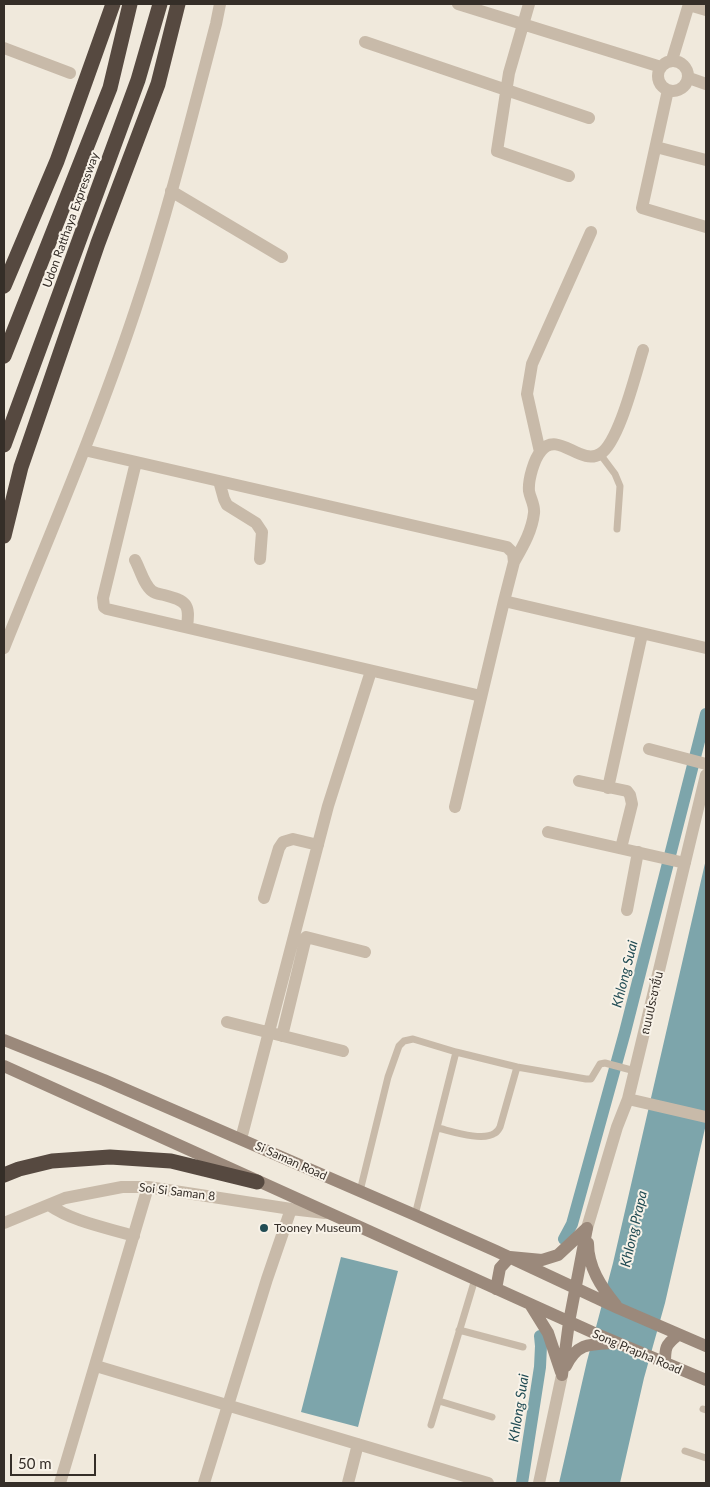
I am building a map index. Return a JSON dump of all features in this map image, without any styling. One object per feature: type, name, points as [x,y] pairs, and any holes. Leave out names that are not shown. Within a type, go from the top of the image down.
[{"type":"highway","points":[[4,286],[56,161],[113,4]]},
{"type":"highway","name":"Udon Ratthaya Expressway","points":[[4,356],[110,88],[130,4]]},
{"type":"highway","name":"Udon Ratthaya Expressway","points":[[4,445],[138,80],[160,4]]},
{"type":"highway","points":[[4,536],[21,467],[98,243],[158,84],[178,4]]},
{"type":"highway","points":[[4,501],[21,467]]},
{"type":"highway","points":[[4,1175],[19,1169],[52,1161],[110,1158],[171,1161],[257,1182]]},
{"type":"main road","name":"Si Saman Road","points":[[4,1040],[104,1080],[241,1139],[510,1257],[576,1289]]},
{"type":"main road","points":[[4,1066],[569,1322]]},
{"type":"main road","points":[[496,1289],[500,1268],[510,1257],[542,1260],[558,1255],[587,1228]]},
{"type":"main road","points":[[562,1375],[569,1322],[587,1228]]},
{"type":"main road","points":[[587,1228],[588,1251],[592,1269],[602,1295]]},
{"type":"main road","points":[[576,1289],[602,1295],[618,1308],[706,1346]]},
{"type":"main road","points":[[530,1304],[548,1333],[562,1375]]},
{"type":"main road","name":"Song Prapha Road","points":[[569,1322],[590,1338],[616,1343],[706,1380]]},
{"type":"main road","points":[[659,1361],[668,1343],[678,1335]]},
{"type":"main road","points":[[562,1375],[572,1354],[590,1338]]},
{"type":"street","points":[[4,648],[84,450],[135,310],[171,191],[220,4]]},
{"type":"street","points":[[458,4],[661,67]]},
{"type":"street","points":[[529,4],[509,73],[497,151],[570,176]]},
{"type":"street","points":[[672,60],[689,4],[706,10]]},
{"type":"street","points":[[365,42],[590,118]]},
{"type":"street","points":[[4,48],[70,73]]},
{"type":"street","points":[[672,60],[685,65],[688,78],[684,86],[676,91],[668,90],[660,84],[658,71],[661,67],[672,60]]},
{"type":"street","points":[[688,78],[706,84]]},
{"type":"street","points":[[668,90],[642,208],[706,227]]},
{"type":"street","points":[[656,146],[706,160]]},
{"type":"street","points":[[171,191],[282,257]]},
{"type":"street","points":[[540,452],[527,394],[532,364],[591,232]]},
{"type":"street","points":[[455,807],[514,562],[525,543],[535,510],[529,491],[534,462],[546,446],[553,444],[591,457],[600,454],[611,441],[621,420],[643,350]]},
{"type":"street","points":[[84,450],[508,547],[514,562]]},
{"type":"street","points":[[136,462],[103,598],[104,607],[481,696]]},
{"type":"street","points":[[219,481],[227,504],[256,523],[262,532],[260,559]]},
{"type":"street","points":[[135,560],[152,591],[186,603],[188,608],[187,627]]},
{"type":"street","points":[[504,601],[706,648]]},
{"type":"street","points":[[608,788],[642,634]]},
{"type":"street","points":[[241,1139],[328,806],[371,670]]},
{"type":"street","points":[[649,749],[699,762]]},
{"type":"street","name":"ถนนประชาชื่น","points":[[587,1228],[617,1127],[628,1099],[630,1069],[681,862],[706,775]]},
{"type":"street","points":[[579,781],[626,791],[632,798],[620,848]]},
{"type":"street","points":[[548,832],[681,862]]},
{"type":"street","points":[[264,898],[279,848],[283,842],[293,839],[318,846]]},
{"type":"street","points":[[627,910],[638,852]]},
{"type":"street","points":[[282,1036],[306,938],[365,952]]},
{"type":"street","points":[[226,1022],[343,1051]]},
{"type":"street","points":[[628,1099],[706,1117]]},
{"type":"street","name":"Soi Si Saman 8","points":[[4,1223],[65,1198],[122,1187],[148,1187],[291,1209],[325,1212]]},
{"type":"street","points":[[60,1483],[148,1187]]},
{"type":"street","points":[[48,1205],[63,1215],[74,1219],[134,1236]]},
{"type":"street","points":[[204,1483],[267,1279],[291,1209]]},
{"type":"street","points":[[96,1366],[228,1407],[279,1420],[488,1483]]},
{"type":"street","points":[[539,1483],[562,1375]]},
{"type":"street","points":[[348,1483],[358,1444]]},
{"type":"lane","points":[[600,454],[615,474],[620,486],[617,529]]},
{"type":"lane","points":[[360,1191],[388,1077],[399,1046],[404,1041],[413,1039],[517,1067],[586,1080],[591,1079],[600,1064],[612,1064],[630,1069]]},
{"type":"lane","points":[[415,1215],[456,1052]]},
{"type":"lane","points":[[438,1128],[465,1135],[485,1136],[494,1134],[500,1127],[517,1067]]},
{"type":"lane","points":[[431,1425],[475,1279]]},
{"type":"lane","points":[[459,1330],[523,1347]]},
{"type":"lane","points":[[439,1401],[492,1417]]},
{"type":"lane","points":[[685,1451],[706,1458]]},
{"type":"water","name":"Khlong Prapa","points":[[706,859],[706,1124],[665,1303],[644,1378],[620,1483],[559,1483],[587,1361],[613,1263]]},
{"type":"water","points":[[341,1257],[398,1271],[358,1427],[301,1412]]},
{"type":"waterway","name":"Khlong Suai","points":[[564,1239],[572,1224],[625,1032],[706,714]]},
{"type":"waterway","name":"Khlong Suai","points":[[522,1483],[540,1367],[540,1336]]},
{"type":"place","name":"Tooney Museum","points":[[264,1228]]}]
